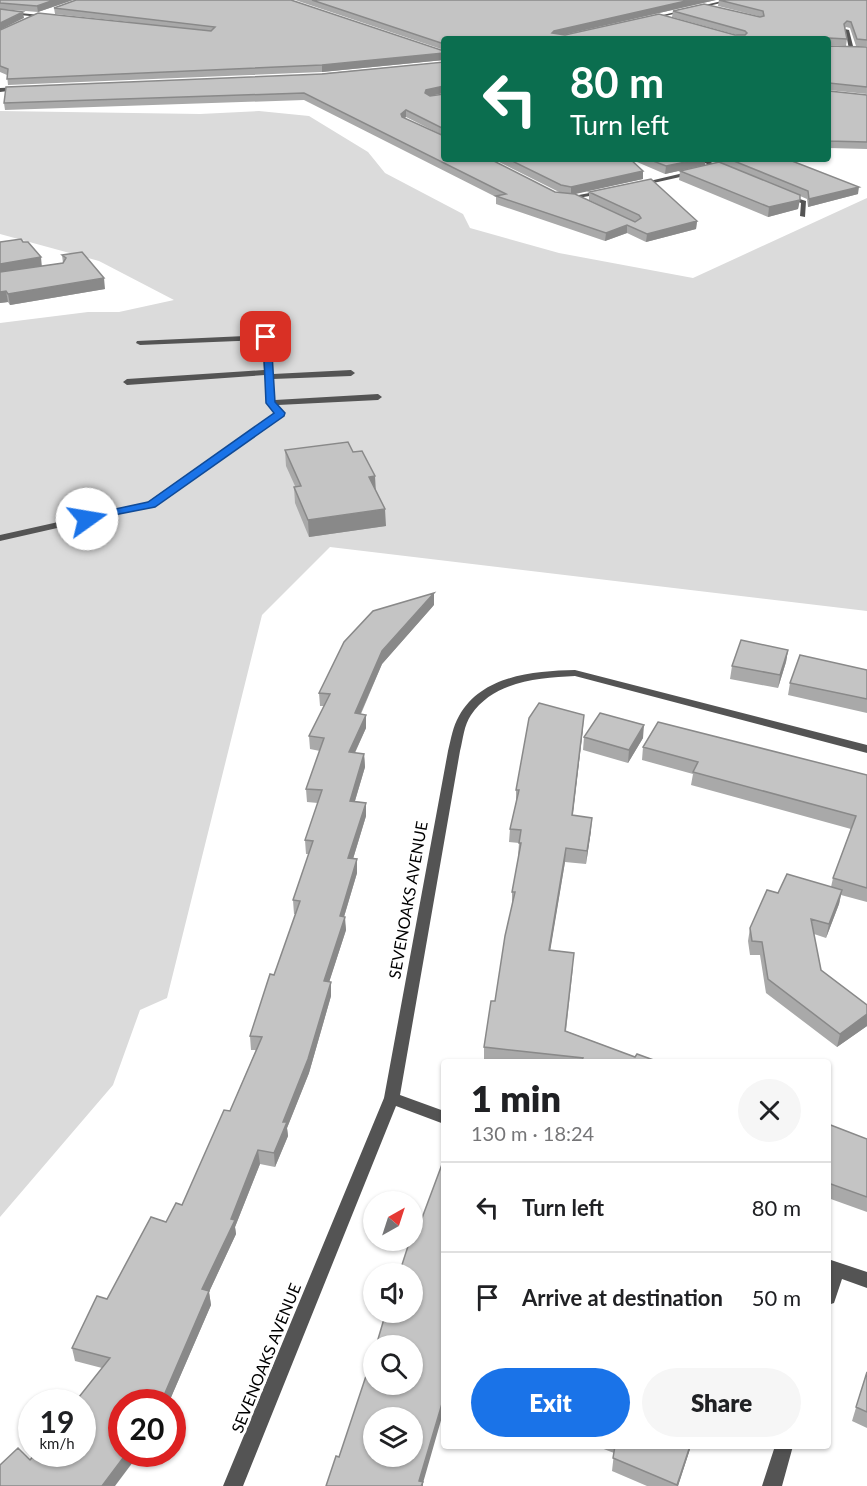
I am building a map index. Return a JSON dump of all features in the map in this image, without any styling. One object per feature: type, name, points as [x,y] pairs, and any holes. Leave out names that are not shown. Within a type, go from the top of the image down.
[{"type":"street","points":[[646,19],[732,0]]},
{"type":"street","points":[[704,6],[720,10]]},
{"type":"street","points":[[29,20],[56,9]]},
{"type":"street","points":[[0,12],[61,18]]},
{"type":"street","points":[[657,16],[669,20]]},
{"type":"street","points":[[847,30],[852,49]]},
{"type":"street","points":[[844,49],[859,49]]},
{"type":"street","points":[[0,90],[24,89]]},
{"type":"street","points":[[706,162],[729,172]]},
{"type":"street","points":[[630,186],[718,167]]},
{"type":"street","points":[[558,197],[576,198],[609,191]]},
{"type":"street","points":[[782,193],[804,202],[803,216]]},
{"type":"street","points":[[576,198],[586,202]]},
{"type":"street","points":[[0,538],[152,504],[280,413],[271,403],[266,337],[140,343]]},
{"type":"street","points":[[127,381],[351,373]]},
{"type":"street","points":[[271,403],[378,397]]},
{"type":"street","name":"SEVENOAKS AVENUE","points":[[233,1486],[392,1098],[454,751],[467,712],[495,686],[533,674],[575,673],[867,749]]},
{"type":"street","points":[[392,1098],[441,1117]]},
{"type":"street","points":[[832,1268],[867,1280]]},
{"type":"street","points":[[772,1486],[782,1449]]},
{"type":"shaded area","points":[[0,111],[200,114],[259,111],[309,116],[368,152],[385,173],[463,214],[470,228],[559,253],[693,278],[867,198],[867,611],[330,547],[262,615],[167,998],[140,1010],[113,1085],[0,1217],[0,323],[88,312],[119,312],[174,300],[99,261],[0,234]]},
{"type":"building","points":[[0,0],[54,0],[37,6],[0,3]]},
{"type":"building","points":[[76,0],[291,0],[441,50],[441,53],[322,65],[7,79],[8,69],[0,66],[0,30],[38,13],[211,31],[215,27],[54,8]]},
{"type":"building","points":[[312,0],[690,0],[552,33],[565,35],[659,14],[735,35],[745,35],[747,33],[745,31],[673,11],[704,4],[760,17],[764,16],[763,11],[719,0],[867,0],[867,40],[857,39],[851,22],[847,21],[844,24],[847,39],[831,38],[831,36],[441,36],[441,43]]},
{"type":"building","points":[[0,9],[23,12],[0,23]]},
{"type":"building","points":[[831,46],[867,47],[867,87],[831,83]]},
{"type":"building","points":[[441,62],[441,87],[426,90],[425,93],[430,96],[441,94],[441,128],[406,110],[401,114],[402,117],[441,135],[441,162],[304,93],[4,103],[6,87],[322,74]]},
{"type":"building","points":[[831,91],[867,95],[867,142],[831,141]]},
{"type":"building","points":[[442,162],[496,162],[555,192],[575,194],[635,222],[641,218],[639,215],[589,192],[651,179],[697,221],[647,234],[627,225],[606,233],[496,196],[506,194]]},
{"type":"building","points":[[514,162],[633,162],[643,171],[571,187],[561,185]]},
{"type":"building","points":[[656,162],[685,162],[666,166]]},
{"type":"building","points":[[719,162],[800,195],[800,200],[769,207],[680,171]]},
{"type":"building","points":[[736,162],[795,162],[859,187],[809,199],[808,191]]},
{"type":"building","points":[[21,239],[23,242],[28,242],[41,257],[0,264],[0,242]]},
{"type":"building","points":[[82,252],[104,278],[8,294],[6,291],[0,292],[0,272],[63,263],[66,258],[62,255]]},
{"type":"building","points":[[348,442],[353,452],[362,451],[375,476],[369,477],[385,509],[308,520],[294,487],[301,486],[285,450]]},
{"type":"building","points":[[434,593],[382,651],[355,713],[366,715],[349,752],[364,754],[350,801],[366,803],[348,858],[357,859],[340,916],[345,917],[324,981],[331,982],[308,1059],[283,1122],[287,1122],[274,1153],[258,1150],[231,1219],[235,1220],[202,1289],[209,1291],[167,1389],[108,1389],[108,1467],[116,1467],[102,1486],[0,1486],[0,1465],[18,1448],[18,1467],[96,1467],[96,1389],[85,1389],[110,1358],[72,1348],[97,1296],[107,1299],[151,1217],[166,1222],[176,1203],[182,1205],[224,1110],[230,1111],[262,1037],[250,1036],[270,974],[274,975],[300,901],[293,900],[313,841],[305,840],[322,790],[306,789],[324,738],[309,736],[330,694],[319,693],[344,642],[373,611]]},
{"type":"building","points":[[741,640],[788,650],[780,675],[732,666]]},
{"type":"building","points":[[800,655],[867,670],[867,699],[790,683]]},
{"type":"building","points":[[539,703],[584,715],[572,815],[592,818],[587,851],[566,848],[549,950],[574,953],[565,1031],[635,1057],[637,1054],[651,1059],[582,1059],[484,1047],[491,1001],[495,1001],[505,936],[515,892],[512,892],[521,843],[519,843],[521,830],[510,829],[519,790],[516,790],[529,718]]},
{"type":"building","points":[[600,713],[644,725],[629,750],[584,737]]},
{"type":"building","points":[[658,722],[867,775],[867,888],[833,878],[856,816],[693,772],[698,762],[643,747]]},
{"type":"building","points":[[787,874],[842,890],[829,924],[811,919],[821,970],[867,1005],[867,1014],[840,1034],[768,979],[762,942],[752,941],[750,928],[767,890],[778,893]]},
{"type":"building","points":[[831,1125],[867,1139],[867,1197],[831,1184]]},
{"type":"building","points":[[441,1167],[441,1407],[419,1481],[423,1482],[421,1486],[326,1486],[336,1456],[339,1457],[363,1385],[363,1395],[423,1395],[423,1335],[379,1335],[383,1323],[423,1323],[423,1263],[403,1263],[406,1251],[423,1251],[423,1215]]},
{"type":"building","points":[[867,1372],[867,1412],[856,1407]]},
{"type":"building","points":[[614,1449],[689,1449],[677,1485],[613,1458]]},
{"type":"route","points":[[87,519],[152,504],[280,413],[271,403],[266,337]]}]
